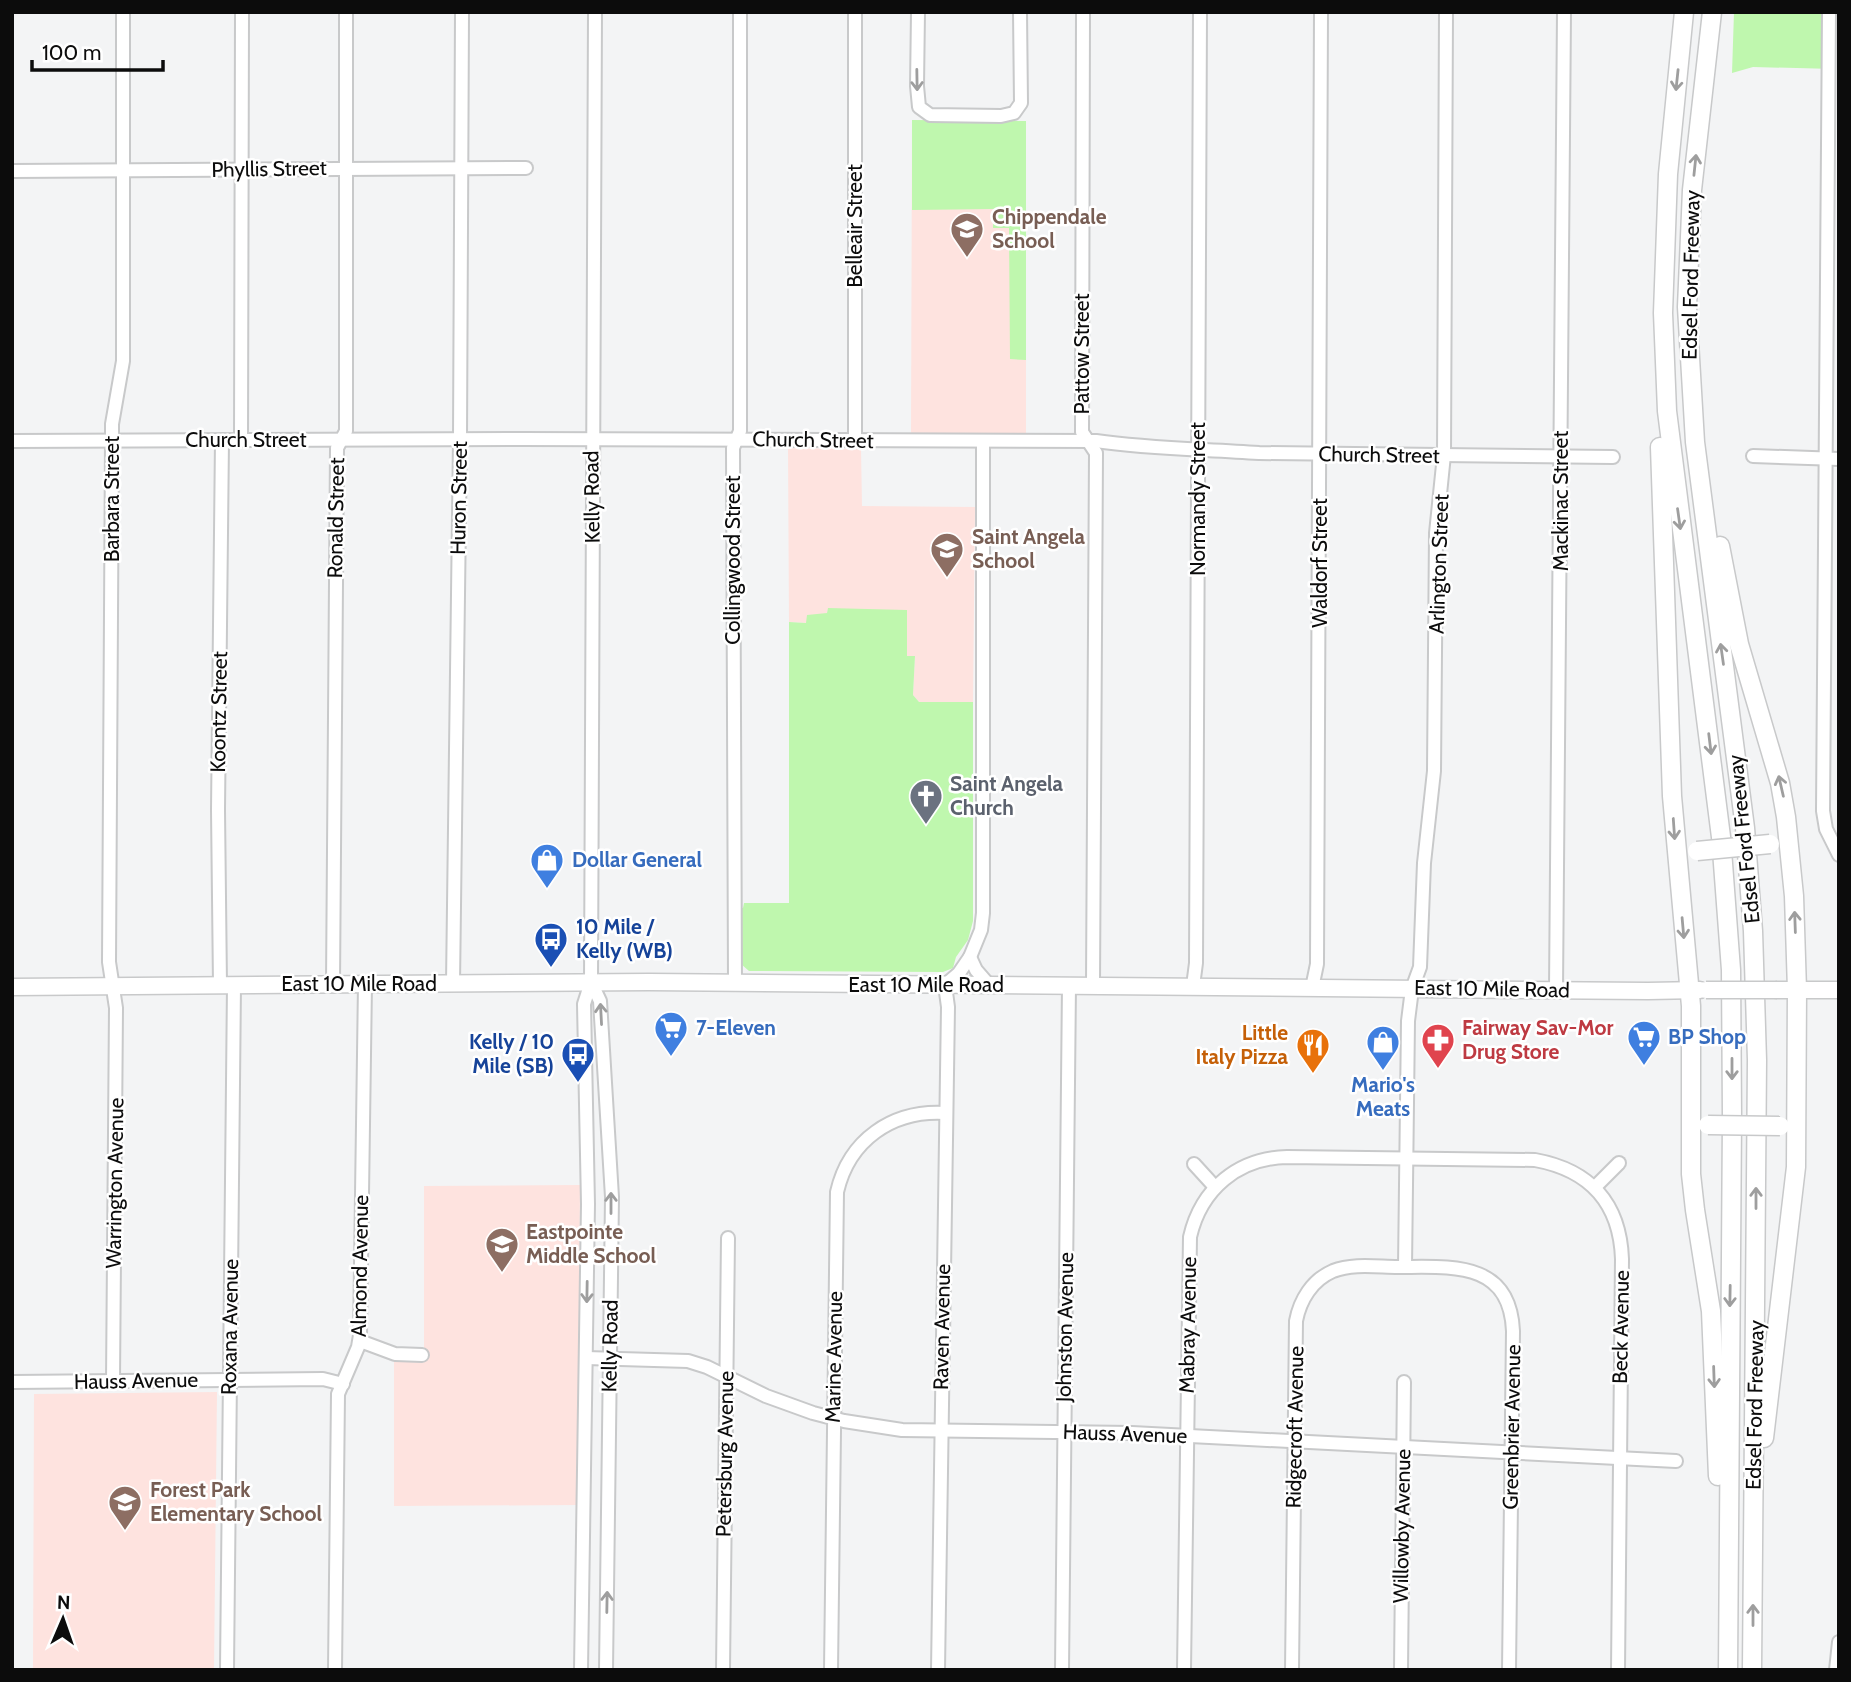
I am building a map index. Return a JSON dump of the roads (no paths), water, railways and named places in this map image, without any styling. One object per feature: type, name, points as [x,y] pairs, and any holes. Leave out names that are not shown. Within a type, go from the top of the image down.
[{"type":"highway","name":"Edsel Ford Freeway","points":[[1684,12],[1665,231],[1663,313],[1667,411],[1721,837],[1732,996],[1728,1670]]},
{"type":"highway","name":"Edsel Ford Freeway","points":[[1712,12],[1692,190],[1688,307],[1695,442],[1745,828],[1753,931],[1757,1095],[1752,1670]]},
{"type":"highway","points":[[1665,231],[1656,273],[1655,317],[1671,778],[1677,866],[1698,990],[1691,1114],[1693,1194],[1711,1311],[1721,1548],[1728,1632]]},
{"type":"highway","points":[[1688,307],[1698,373],[1705,454],[1729,603],[1780,783],[1790,854],[1797,990],[1793,1198],[1763,1450],[1753,1560]]},
{"type":"highway","points":[[1677,866],[1686,855],[1697,851],[1770,844],[1780,846],[1790,854]]},
{"type":"highway","points":[[1691,1114],[1698,1122],[1708,1125],[1780,1126],[1789,1122],[1796,1114]]},
{"type":"main road","name":"East 10 Mile Road","points":[[12,987],[591,982],[1648,992],[1839,990]]},
{"type":"street","name":"Barbara Street","points":[[114,986],[109,962],[112,424],[123,361],[123,12]]},
{"type":"street","points":[[241,440],[242,12]]},
{"type":"street","name":"Ronald Street","points":[[332,985],[337,448],[346,431],[346,12]]},
{"type":"street","name":"Huron Street","points":[[453,984],[463,12]]},
{"type":"street","name":"Kelly Road","points":[[581,1670],[587,1204],[584,1004],[591,982],[595,12]]},
{"type":"street","name":"Collingwood Street","points":[[735,984],[733,448],[740,431],[740,12]]},
{"type":"street","name":"Belleair Street","points":[[855,12],[855,441]]},
{"type":"street","points":[[918,12],[919,107],[930,115],[990,116],[1014,113],[1021,103],[1020,12]]},
{"type":"street","name":"Pattow Street","points":[[1083,12],[1082,432],[1096,453],[1093,985]]},
{"type":"street","name":"Normandy Street","points":[[1194,986],[1200,12]]},
{"type":"street","name":"Waldorf Street","points":[[1312,988],[1317,964],[1321,12]]},
{"type":"street","name":"Arlington Street","points":[[1406,1158],[1407,1047],[1412,989],[1420,967],[1424,863],[1434,771],[1436,533],[1444,455],[1446,12]]},
{"type":"street","name":"Mackinac Street","points":[[1556,990],[1564,12]]},
{"type":"street","points":[[1829,12],[1832,458],[1823,811],[1826,829],[1839,855]]},
{"type":"street","name":"Phyllis Street","points":[[12,171],[526,168]]},
{"type":"street","name":"Church Street","points":[[12,441],[736,439],[1089,442],[1157,449],[1259,453],[1613,457]]},
{"type":"street","name":"Koontz Street","points":[[222,440],[218,797],[227,985]]},
{"type":"street","points":[[945,985],[959,973],[970,957],[981,930],[983,913],[982,441]]},
{"type":"street","points":[[1753,456],[1832,458]]},
{"type":"street","points":[[970,957],[976,970],[989,985]]},
{"type":"street","name":"Kelly Road","points":[[591,982],[600,1001],[611,1169],[606,1670]]},
{"type":"street","name":"Almond Avenue","points":[[335,1670],[338,1394],[360,1341],[365,984]]},
{"type":"street","name":"Roxana Avenue","points":[[227,985],[230,1380],[227,1670]]},
{"type":"street","name":"Raven Avenue","points":[[939,1670],[948,1007],[945,985]]},
{"type":"street","name":"Johnston Avenue","points":[[1062,1670],[1069,985]]},
{"type":"street","name":"Warrington Avenue","points":[[113,1381],[114,986]]},
{"type":"street","points":[[585,1101],[594,1098],[599,1103],[601,1145],[611,1169]]},
{"type":"street","name":"Marine Avenue","points":[[831,1670],[836,1207],[842,1174],[862,1142],[879,1128],[910,1115],[945,1113]]},
{"type":"street","name":"Mabray Avenue","points":[[1184,1670],[1190,1237],[1200,1208],[1215,1187],[1229,1175],[1245,1166],[1276,1158],[1406,1158]]},
{"type":"street","points":[[1405,1267],[1406,1158]]},
{"type":"street","name":"Beck Avenue","points":[[1406,1158],[1535,1160],[1569,1169],[1595,1187],[1614,1218],[1621,1244],[1618,1670]]},
{"type":"street","points":[[1194,1164],[1215,1187]]},
{"type":"street","points":[[1595,1187],[1619,1164]]},
{"type":"street","points":[[587,1204],[595,1214],[595,1254],[604,1258],[611,1250]]},
{"type":"street","name":"Petersburg Avenue","points":[[723,1670],[728,1238]]},
{"type":"street","name":"Ridgecroft Avenue","points":[[1292,1670],[1298,1309],[1308,1292],[1322,1278],[1346,1268],[1405,1267]]},
{"type":"street","name":"Greenbrier Avenue","points":[[1405,1267],[1469,1270],[1493,1283],[1504,1298],[1513,1322],[1509,1670]]},
{"type":"street","points":[[360,1341],[395,1354],[422,1355]]},
{"type":"street","name":"Hauss Avenue","points":[[586,1358],[688,1361],[707,1367],[766,1396],[834,1419],[895,1429],[1186,1436],[1676,1461]]},
{"type":"street","name":"Hauss Avenue","points":[[12,1382],[323,1379],[343,1384]]},
{"type":"street","name":"Willowby Avenue","points":[[1401,1670],[1404,1382]]},
{"type":"street","points":[[1836,1670],[1839,1642]]},
{"type":"place","name":"Chippendale School","points":[[967,259]]},
{"type":"place","name":"Saint Angela School","points":[[947,579]]},
{"type":"place","name":"Saint Angela Church","points":[[926,826]]},
{"type":"place","name":"Dollar General","points":[[547,890]]},
{"type":"place","name":"10 Mile / Kelly (WB)","points":[[551,969]]},
{"type":"place","name":"7-Eleven","points":[[671,1058]]},
{"type":"place","name":"BP Shop","points":[[1644,1067]]},
{"type":"place","name":"Fairway Sav-Mor Drug Store","points":[[1438,1070]]},
{"type":"place","name":"Mario's Meats","points":[[1383,1072]]},
{"type":"place","name":"Little Italy Pizza","points":[[1313,1075]]},
{"type":"place","name":"Kelly / 10 Mile (SB)","points":[[578,1084]]},
{"type":"place","name":"Eastpointe Middle School","points":[[502,1274]]},
{"type":"place","name":"Forest Park Elementary School","points":[[125,1532]]}]
